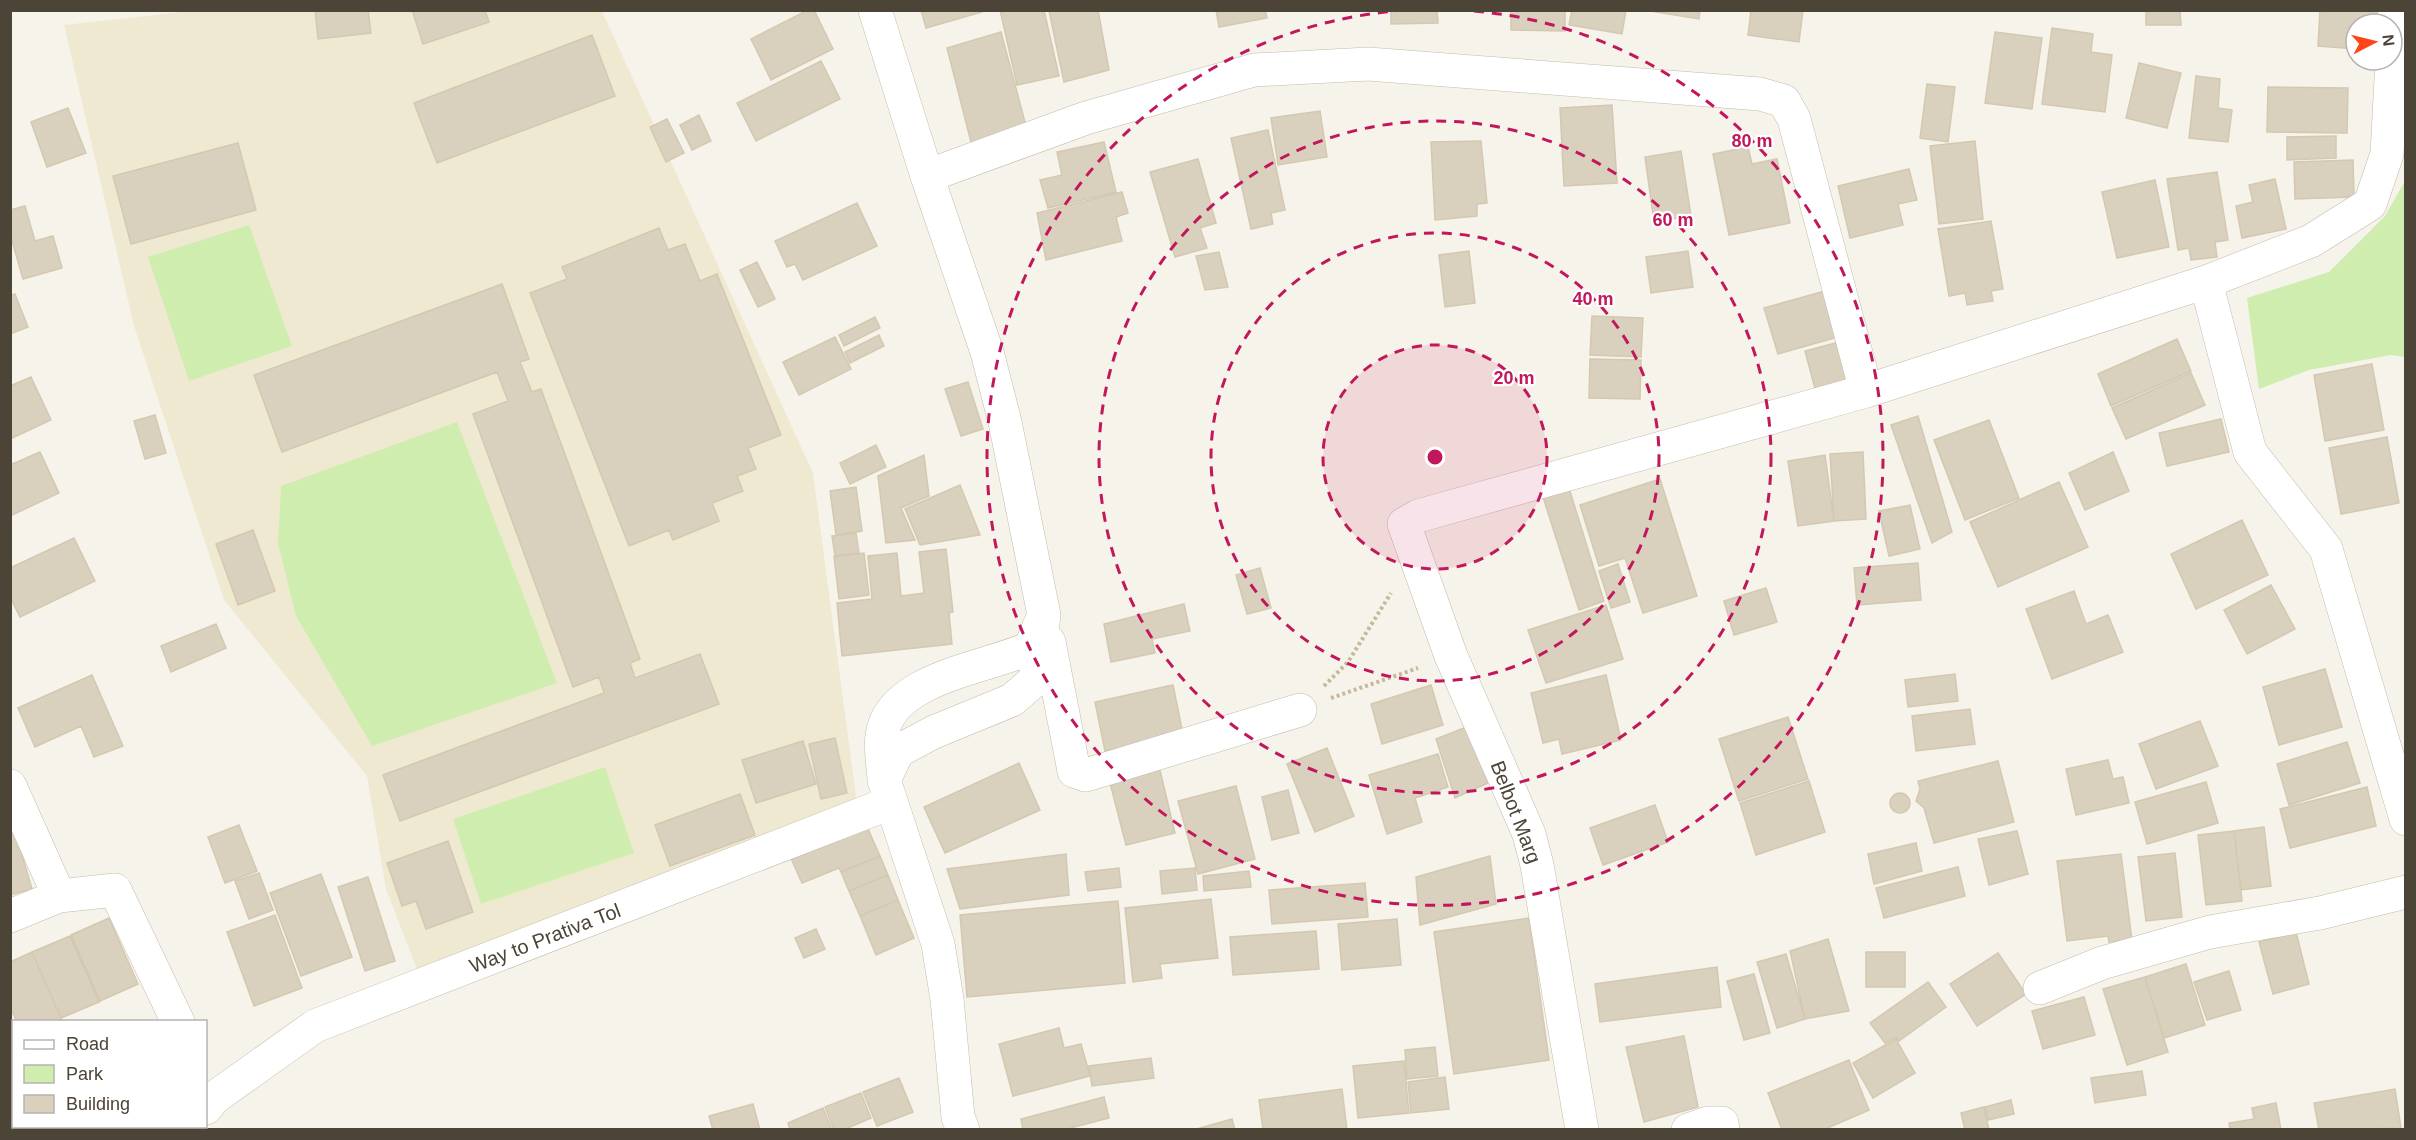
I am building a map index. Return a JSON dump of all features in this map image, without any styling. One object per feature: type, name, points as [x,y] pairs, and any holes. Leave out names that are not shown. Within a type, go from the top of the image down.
[{"type":"street","points":[[876,10],[927,176],[987,352],[1005,422],[1074,771],[1086,775],[1300,710]]},
{"type":"street","points":[[927,176],[1086,118],[1254,70],[1368,64],[1760,94],[1785,101],[1794,119],[1866,390],[2206,282],[2311,241],[2370,204],[2387,154],[2391,72]]},
{"type":"street","points":[[2206,282],[2250,452],[2326,549],[2406,819]]},
{"type":"street","name":"Belbot Marg","points":[[1582,1130],[1537,865],[1528,834],[1451,656],[1404,524],[1418,516],[1550,477],[1866,390]]},
{"type":"street","points":[[887,791],[898,751],[934,732],[1012,700],[1035,680],[1044,615]]},
{"type":"street","points":[[963,1130],[958,1117],[947,999],[938,944],[887,791],[882,736],[890,712],[911,694],[937,679],[1010,657],[1030,648],[1044,615]]},
{"type":"street","points":[[10,786],[59,896]]},
{"type":"street","name":"Way to Prativa Tol","points":[[208,1095],[315,1026],[887,791]]},
{"type":"street","points":[[10,916],[59,896],[115,890],[177,1020]]},
{"type":"street","points":[[2040,988],[2102,963],[2210,932],[2320,913],[2406,892]]},
{"type":"street","points":[[1688,1130],[1708,1123],[1722,1123],[1723,1130]]},
{"type":"path","points":[[1300,710],[1348,662],[1414,555]]},
{"type":"path","points":[[1300,710],[1451,656]]},
{"type":"shaded area","points":[[200,10],[602,11],[813,473],[857,804],[419,975],[386,889],[367,776],[224,600],[134,326],[64,25]]},
{"type":"green space","points":[[2405,181],[2405,357],[2391,355],[2309,370],[2259,389],[2247,298],[2329,272],[2385,216]]},
{"type":"green space","points":[[249,225],[292,346],[189,381],[148,257]]},
{"type":"green space","points":[[457,422],[557,683],[372,746],[296,616],[278,543],[281,486]]},
{"type":"green space","points":[[605,767],[634,853],[481,904],[453,819]]},
{"type":"building","points":[[315,10],[368,10],[371,33],[318,39]]},
{"type":"building","points":[[412,10],[485,10],[489,22],[423,44]]},
{"type":"building","points":[[808,10],[814,10],[833,49],[771,80],[751,39]]},
{"type":"building","points":[[921,10],[982,10],[982,12],[926,28]]},
{"type":"building","points":[[1000,10],[1044,10],[1059,76],[1017,85]]},
{"type":"building","points":[[1098,10],[1109,70],[1064,82],[1049,11]]},
{"type":"building","points":[[1216,10],[1265,10],[1267,18],[1219,27]]},
{"type":"building","points":[[1391,10],[1437,10],[1438,23],[1391,24]]},
{"type":"building","points":[[1511,10],[1565,10],[1565,31],[1511,30]]},
{"type":"building","points":[[1572,10],[1626,10],[1622,34],[1569,25]]},
{"type":"building","points":[[1644,10],[1700,10],[1699,19]]},
{"type":"building","points":[[1751,10],[1803,10],[1799,42],[1748,35]]},
{"type":"building","points":[[2146,10],[2180,10],[2181,25],[2146,25]]},
{"type":"building","points":[[2320,10],[2381,10],[2381,12],[2344,12],[2344,48],[2318,46]]},
{"type":"building","points":[[2052,28],[2093,34],[2091,52],[2112,55],[2105,112],[2042,104]]},
{"type":"building","points":[[1001,32],[1026,126],[972,146],[947,48]]},
{"type":"building","points":[[1995,32],[2042,38],[2032,109],[1985,103]]},
{"type":"building","points":[[592,35],[615,96],[437,163],[414,103]]},
{"type":"building","points":[[821,61],[840,99],[756,141],[737,103]]},
{"type":"building","points":[[2139,63],[2181,73],[2167,128],[2126,118]]},
{"type":"building","points":[[2196,76],[2220,79],[2218,108],[2232,110],[2228,142],[2189,138]]},
{"type":"building","points":[[1927,84],[1955,87],[1948,142],[1920,138]]},
{"type":"building","points":[[2268,87],[2348,88],[2347,133],[2267,132]]},
{"type":"building","points":[[1612,105],[1617,183],[1564,186],[1560,108]]},
{"type":"building","points":[[68,108],[86,153],[47,167],[31,122]]},
{"type":"building","points":[[1320,111],[1327,157],[1278,165],[1271,118]]},
{"type":"building","points":[[699,115],[711,141],[692,150],[680,125]]},
{"type":"building","points":[[667,119],[684,153],[666,162],[650,127]]},
{"type":"building","points":[[1268,130],[1285,210],[1271,213],[1273,224],[1251,229],[1231,138]]},
{"type":"building","points":[[2336,136],[2336,158],[2287,160],[2287,137]]},
{"type":"building","points":[[1481,141],[1487,203],[1477,204],[1477,216],[1435,220],[1431,142]]},
{"type":"building","points":[[1975,141],[1983,219],[1939,224],[1930,146]]},
{"type":"building","points":[[1104,142],[1116,192],[1048,208],[1040,180],[1062,175],[1057,152]]},
{"type":"building","points":[[238,143],[256,210],[131,244],[113,176]]},
{"type":"building","points":[[1748,147],[1752,164],[1777,159],[1790,223],[1729,235],[1713,154]]},
{"type":"building","points":[[1681,151],[1691,216],[1654,222],[1645,157]]},
{"type":"building","points":[[1198,159],[1216,223],[1200,228],[1207,248],[1175,257],[1150,172]]},
{"type":"building","points":[[2353,160],[2354,197],[2295,199],[2294,162]]},
{"type":"building","points":[[1909,169],[1917,200],[1898,204],[1903,225],[1850,238],[1838,186]]},
{"type":"building","points":[[2217,172],[2228,240],[2215,242],[2217,257],[2191,260],[2189,248],[2178,250],[2167,179]]},
{"type":"building","points":[[2275,179],[2286,229],[2242,238],[2236,206],[2253,202],[2249,185]]},
{"type":"building","points":[[2155,180],[2169,247],[2117,258],[2102,192]]},
{"type":"building","points":[[1122,192],[1128,213],[1116,217],[1122,241],[1046,260],[1037,213]]},
{"type":"building","points":[[857,203],[877,246],[803,280],[795,264],[787,267],[775,241]]},
{"type":"building","points":[[25,206],[35,241],[53,236],[62,268],[23,279],[10,234],[10,210]]},
{"type":"building","points":[[1991,221],[2003,289],[1991,291],[1993,301],[1967,305],[1965,293],[1949,296],[1938,229]]},
{"type":"building","points":[[659,228],[668,250],[685,244],[700,281],[717,274],[781,435],[748,448],[756,469],[737,476],[743,491],[712,503],[719,521],[673,540],[669,530],[629,546],[530,293],[567,279],[562,267]]},
{"type":"building","points":[[1469,251],[1475,303],[1445,307],[1439,255]]},
{"type":"building","points":[[1688,251],[1693,287],[1651,293],[1646,257]]},
{"type":"building","points":[[1219,252],[1228,287],[1205,290],[1196,256]]},
{"type":"building","points":[[757,262],[775,299],[758,307],[740,270]]},
{"type":"building","points":[[502,284],[529,359],[520,362],[532,392],[541,389],[640,659],[630,663],[635,678],[700,654],[719,704],[400,821],[383,775],[604,693],[599,677],[573,687],[473,414],[508,401],[497,372],[282,452],[254,375]]},
{"type":"building","points":[[1825,291],[1838,337],[1778,354],[1764,308]]},
{"type":"building","points":[[15,294],[28,327],[10,334],[10,295]]},
{"type":"building","points":[[1592,316],[1643,318],[1641,357],[1590,355]]},
{"type":"building","points":[[875,317],[880,328],[844,346],[839,335]]},
{"type":"building","points":[[879,335],[884,346],[850,363],[845,352]]},
{"type":"building","points":[[835,337],[851,369],[799,395],[783,362]]},
{"type":"building","points":[[2177,339],[2191,371],[2111,406],[2098,374]]},
{"type":"building","points":[[1847,340],[1858,385],[1817,396],[1805,351]]},
{"type":"building","points":[[1590,359],[1641,360],[1640,399],[1589,398]]},
{"type":"building","points":[[2372,364],[2384,430],[2325,441],[2314,375]]},
{"type":"building","points":[[2191,373],[2205,405],[2126,439],[2112,408]]},
{"type":"building","points":[[31,377],[51,420],[10,439],[10,386]]},
{"type":"building","points":[[968,382],[983,429],[961,436],[945,389]]},
{"type":"building","points":[[155,415],[166,453],[145,459],[134,421]]},
{"type":"building","points":[[1918,416],[1952,532],[1932,543],[1891,425]]},
{"type":"building","points":[[2221,419],[2229,452],[2167,466],[2159,433]]},
{"type":"building","points":[[1989,420],[2019,498],[1965,520],[1934,440]]},
{"type":"building","points":[[2387,437],[2399,503],[2341,514],[2329,448]]},
{"type":"building","points":[[876,445],[886,467],[850,484],[840,463]]},
{"type":"building","points":[[40,452],[59,493],[10,516],[10,465]]},
{"type":"building","points":[[1863,452],[1866,519],[1834,521],[1830,454]]},
{"type":"building","points":[[2113,452],[2129,491],[2085,510],[2069,473]]},
{"type":"building","points":[[924,455],[929,496],[901,508],[915,540],[886,543],[878,476]]},
{"type":"building","points":[[1825,455],[1834,521],[1798,526],[1788,461]]},
{"type":"building","points":[[1660,479],[1697,596],[1643,613],[1625,558],[1599,566],[1580,505]]},
{"type":"building","points":[[2059,482],[2088,547],[1998,587],[1970,522]]},
{"type":"building","points":[[960,485],[980,535],[920,545],[905,509]]},
{"type":"building","points":[[856,487],[862,531],[836,535],[830,491]]},
{"type":"building","points":[[1569,488],[1604,601],[1579,610],[1543,497]]},
{"type":"building","points":[[1910,505],[1920,549],[1889,556],[1879,511]]},
{"type":"building","points":[[2242,520],[2268,575],[2196,609],[2171,554]]},
{"type":"building","points":[[253,530],[275,591],[238,605],[216,544]]},
{"type":"building","points":[[856,533],[859,553],[835,556],[832,536]]},
{"type":"building","points":[[74,538],[95,581],[20,617],[10,597],[10,568]]},
{"type":"building","points":[[946,549],[953,612],[949,613],[952,644],[842,656],[837,603],[872,599],[868,556],[897,553],[901,596],[924,593],[919,552]]},
{"type":"building","points":[[864,553],[869,595],[839,599],[834,557]]},
{"type":"building","points":[[1918,563],[1921,600],[1857,605],[1854,568]]},
{"type":"building","points":[[1618,564],[1630,602],[1611,608],[1599,571]]},
{"type":"building","points":[[1260,568],[1271,608],[1247,614],[1236,575]]},
{"type":"building","points":[[2271,585],[2295,629],[2247,654],[2224,610]]},
{"type":"building","points":[[1766,588],[1777,622],[1734,635],[1724,601]]},
{"type":"building","points":[[2074,591],[2086,624],[2108,615],[2123,652],[2052,679],[2026,609]]},
{"type":"building","points":[[1184,604],[1190,631],[1152,639],[1155,653],[1111,662],[1104,624]]},
{"type":"building","points":[[1606,605],[1623,659],[1546,683],[1528,630]]},
{"type":"building","points":[[216,624],[226,648],[171,672],[161,646]]},
{"type":"building","points":[[2325,669],[2342,727],[2279,745],[2263,687]]},
{"type":"building","points":[[1955,674],[1958,701],[1908,707],[1905,680]]},
{"type":"building","points":[[92,675],[123,746],[94,757],[81,726],[35,747],[18,708]]},
{"type":"building","points":[[1606,675],[1621,740],[1562,754],[1559,739],[1543,743],[1531,693]]},
{"type":"building","points":[[1173,685],[1183,734],[1105,751],[1095,702]]},
{"type":"building","points":[[1431,685],[1443,725],[1382,744],[1371,704]]},
{"type":"building","points":[[1970,709],[1975,744],[1916,751],[1912,716]]},
{"type":"building","points":[[1788,717],[1808,779],[1739,801],[1719,739]]},
{"type":"building","points":[[2200,721],[2218,766],[2156,789],[2139,744]]},
{"type":"building","points":[[1469,726],[1488,783],[1455,798],[1436,739]]},
{"type":"building","points":[[835,738],[847,793],[821,799],[809,744]]},
{"type":"building","points":[[803,741],[816,784],[756,803],[742,760]]},
{"type":"building","points":[[2347,742],[2360,783],[2289,805],[2277,764]]},
{"type":"building","points":[[1327,748],[1354,816],[1315,832],[1287,764]]},
{"type":"building","points":[[1438,754],[1448,787],[1415,798],[1422,822],[1387,834],[1369,775]]},
{"type":"building","points":[[2108,760],[2113,779],[2123,777],[2129,803],[2076,815],[2066,769]]},
{"type":"building","points":[[1998,761],[2014,822],[1934,843],[1924,808],[1916,801],[1920,789],[1918,781]]},
{"type":"building","points":[[1158,762],[1175,833],[1126,845],[1108,775]]},
{"type":"building","points":[[1019,763],[1040,810],[945,853],[924,807]]},
{"type":"building","points":[[1809,781],[1825,832],[1756,855],[1740,803]]},
{"type":"building","points":[[2206,782],[2218,823],[2147,844],[2135,802]]},
{"type":"building","points":[[1236,786],[1255,859],[1198,874],[1178,801]]},
{"type":"building","points":[[2367,787],[2376,826],[2290,848],[2280,809]]},
{"type":"building","points":[[1288,790],[1299,833],[1272,840],[1262,797]]},
{"type":"building","points":[[1900,793],[1907,796],[1910,803],[1907,810],[1900,813],[1893,810],[1890,803],[1893,796]]},
{"type":"building","points":[[740,794],[755,835],[670,866],[655,825]]},
{"type":"building","points":[[1655,805],[1668,842],[1603,865],[1590,828]]},
{"type":"building","points":[[865,822],[880,856],[841,872],[839,868],[802,883],[789,854]]},
{"type":"building","points":[[239,825],[257,871],[225,883],[208,837]]},
{"type":"building","points":[[2264,827],[2271,886],[2241,890],[2234,831]]},
{"type":"building","points":[[15,831],[32,889],[10,895],[10,833]]},
{"type":"building","points":[[2017,831],[2028,874],[1989,885],[1978,839]]},
{"type":"building","points":[[2234,831],[2242,901],[2206,905],[2198,835]]},
{"type":"building","points":[[448,841],[473,912],[426,929],[416,901],[402,906],[387,863]]},
{"type":"building","points":[[1916,843],[1922,871],[1874,884],[1868,854]]},
{"type":"building","points":[[2175,853],[2182,917],[2146,921],[2138,857]]},
{"type":"building","points":[[1066,854],[1069,895],[960,909],[947,869]]},
{"type":"building","points":[[2121,854],[2132,940],[2109,942],[2108,936],[2067,941],[2057,861]]},
{"type":"building","points":[[880,856],[888,875],[849,891],[841,872]]},
{"type":"building","points":[[1490,856],[1496,904],[1420,925],[1416,877]]},
{"type":"building","points":[[1958,867],[1965,896],[1884,918],[1876,888]]},
{"type":"building","points":[[1119,868],[1121,887],[1088,891],[1085,872]]},
{"type":"building","points":[[1195,868],[1197,890],[1162,894],[1160,871]]},
{"type":"building","points":[[1249,871],[1251,887],[1204,891],[1203,876]]},
{"type":"building","points":[[259,873],[273,910],[249,919],[235,881]]},
{"type":"building","points":[[321,874],[352,957],[301,976],[270,893]]},
{"type":"building","points":[[888,875],[898,900],[860,916],[849,891]]},
{"type":"building","points":[[368,877],[395,961],[365,971],[338,887]]},
{"type":"building","points":[[1365,883],[1368,917],[1272,924],[1269,890]]},
{"type":"building","points":[[1211,899],[1218,958],[1160,964],[1162,978],[1133,982],[1125,908]]},
{"type":"building","points":[[898,900],[914,938],[876,955],[860,916]]},
{"type":"building","points":[[1118,901],[1125,983],[967,997],[960,915]]},
{"type":"building","points":[[275,915],[302,988],[254,1006],[227,932]]},
{"type":"building","points":[[109,918],[138,984],[100,1001],[71,935]]},
{"type":"building","points":[[1529,918],[1549,1060],[1454,1074],[1434,932]]},
{"type":"building","points":[[1397,919],[1401,965],[1342,970],[1338,924]]},
{"type":"building","points":[[816,929],[825,949],[804,958],[795,938]]},
{"type":"building","points":[[1316,931],[1319,969],[1233,975],[1230,937]]},
{"type":"building","points":[[2296,932],[2309,984],[2273,994],[2259,942]]},
{"type":"building","points":[[70,936],[99,1002],[61,1018],[32,952]]},
{"type":"building","points":[[1828,939],[1849,1011],[1805,1019],[1790,951]]},
{"type":"building","points":[[32,952],[62,1020],[16,1020],[10,1007],[10,962]]},
{"type":"building","points":[[1866,952],[1905,952],[1905,987],[1866,987]]},
{"type":"building","points":[[1998,953],[2026,994],[1977,1026],[1950,984]]},
{"type":"building","points":[[1786,954],[1805,1019],[1777,1028],[1757,962]]},
{"type":"building","points":[[2186,964],[2205,1025],[2164,1038],[2145,977]]},
{"type":"building","points":[[1717,967],[1721,1007],[1600,1022],[1595,984]]},
{"type":"building","points":[[2229,971],[2241,1010],[2207,1020],[2194,982]]},
{"type":"building","points":[[1754,974],[1770,1033],[1744,1040],[1727,981]]},
{"type":"building","points":[[2145,977],[2168,1052],[2127,1065],[2103,989]]},
{"type":"building","points":[[1928,982],[1946,1007],[1899,1041],[1896,1037],[1885,1043],[1870,1023]]},
{"type":"building","points":[[2084,997],[2095,1035],[2043,1049],[2032,1011]]},
{"type":"building","points":[[1059,1028],[1064,1048],[1081,1044],[1090,1076],[1013,1096],[999,1044]]},
{"type":"building","points":[[1684,1036],[1698,1107],[1644,1122],[1626,1047]]},
{"type":"building","points":[[1896,1039],[1915,1073],[1873,1098],[1853,1063]]},
{"type":"building","points":[[1435,1047],[1438,1076],[1407,1079],[1405,1050]]},
{"type":"building","points":[[1151,1058],[1154,1078],[1092,1086],[1089,1066]]},
{"type":"building","points":[[1849,1060],[1869,1110],[1823,1130],[1782,1130],[1768,1093]]},
{"type":"building","points":[[1404,1061],[1409,1113],[1358,1118],[1353,1066]]},
{"type":"building","points":[[2142,1071],[2146,1095],[2095,1103],[2091,1078]]},
{"type":"building","points":[[1445,1077],[1449,1109],[1411,1113],[1408,1082]]},
{"type":"building","points":[[899,1078],[913,1112],[877,1126],[863,1092]]},
{"type":"building","points":[[1342,1089],[1347,1130],[1263,1130],[1259,1100]]},
{"type":"building","points":[[2395,1089],[2401,1128],[2319,1130],[2314,1103]]},
{"type":"building","points":[[861,1093],[871,1118],[843,1130],[834,1130],[825,1107]]},
{"type":"building","points":[[1104,1097],[1109,1118],[1063,1130],[1023,1130],[1021,1119]]},
{"type":"building","points":[[2011,1100],[2014,1114],[1988,1120],[1985,1107]]},
{"type":"building","points":[[10,1101],[12,1128],[22,1128],[22,1130],[10,1130]]},
{"type":"building","points":[[2276,1103],[2281,1130],[2230,1130],[2229,1123],[2254,1119],[2252,1108]]},
{"type":"building","points":[[753,1104],[760,1130],[713,1130],[709,1116]]},
{"type":"building","points":[[1984,1107],[1989,1130],[1965,1130],[1961,1113]]},
{"type":"building","points":[[823,1108],[832,1130],[790,1130],[788,1123]]},
{"type":"building","points":[[1232,1119],[1235,1130],[1193,1130]]}]
